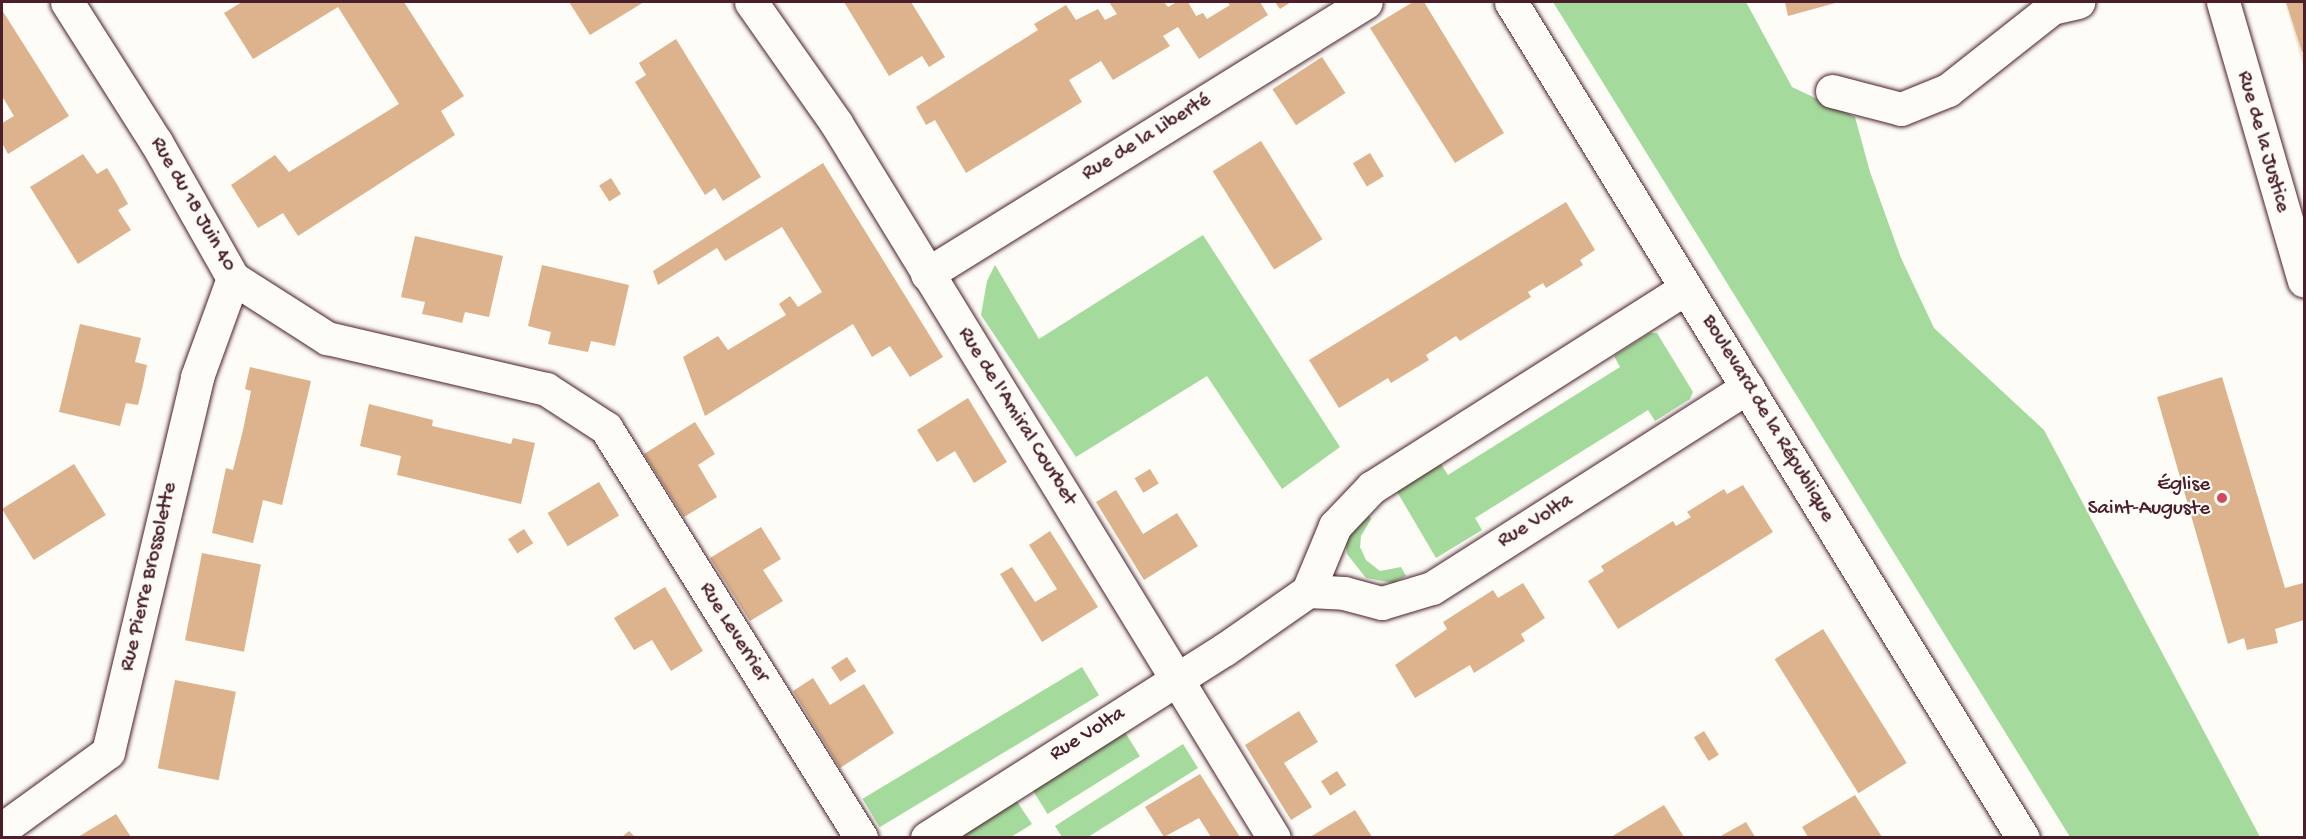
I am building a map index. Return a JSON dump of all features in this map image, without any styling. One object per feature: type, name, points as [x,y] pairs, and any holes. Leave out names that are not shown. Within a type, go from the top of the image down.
[{"type":"street","name":"Rue du 18 Juin 40","points":[[67,2],[156,142],[233,278],[327,338],[546,389],[606,428]]},
{"type":"street","name":"Rue de l'Amiral Courbet","points":[[751,2],[836,123],[1274,837]]},
{"type":"street","name":"Rue de la Liberté","points":[[927,274],[1366,2]]},
{"type":"street","name":"Boulevard de la République","points":[[1510,2],[2023,837]]},
{"type":"street","points":[[1832,91],[1901,109],[1948,90],[2052,8],[2078,2]]},
{"type":"street","name":"Rue de la Justice","points":[[2214,4],[2304,280]]},
{"type":"street","name":"Rue Pierre Brossolette","points":[[2,829],[108,752],[198,377],[233,278]]},
{"type":"street","points":[[1308,591],[1335,526],[1372,487],[1686,288]]},
{"type":"street","name":"Rue Volta","points":[[927,837],[1177,679],[1308,591],[1344,593],[1382,603],[1432,588],[1747,387]]},
{"type":"street","name":"Rue Leverrier","points":[[606,428],[861,837]]},
{"type":"shaded area","points":[[2285,2],[2304,2],[2304,69]]},
{"type":"green space","points":[[1553,2],[1746,2],[1792,87],[1855,117],[1870,172],[1901,258],[1934,328],[2044,430],[2260,837],[2070,837]]},
{"type":"green space","points":[[1203,235],[1340,447],[1282,489],[1207,376],[1076,457],[981,315],[987,281],[995,265],[1039,339]]},
{"type":"green space","points":[[1650,333],[1657,333],[1693,392],[1690,399],[1655,421],[1648,410],[1475,518],[1482,530],[1436,558],[1396,490],[1441,464],[1448,475],[1620,367],[1614,356]]},
{"type":"green space","points":[[1365,508],[1371,519],[1361,536],[1360,547],[1366,560],[1380,571],[1401,567],[1406,576],[1393,583],[1366,578],[1347,554],[1345,538]]},
{"type":"green space","points":[[1082,667],[1099,695],[880,827],[863,799]]},
{"type":"green space","points":[[1123,729],[1140,756],[1048,814],[1031,787]]},
{"type":"green space","points":[[1183,744],[1198,768],[1088,837],[1062,837],[1055,826]]},
{"type":"green space","points":[[1014,797],[1032,824],[1011,837],[948,838]]},
{"type":"building","points":[[242,2],[404,2],[464,96],[441,111],[455,135],[298,236],[283,213],[258,228],[231,185],[275,155],[289,172],[399,104],[338,7],[253,59],[224,13]]},
{"type":"building","points":[[569,2],[644,2],[590,35]]},
{"type":"building","points":[[844,2],[911,2],[945,57],[929,67],[922,56],[889,76]]},
{"type":"building","points":[[1109,2],[1164,2],[1168,7],[1177,2],[1188,2],[1196,16],[1203,13],[1207,19],[1230,5],[1227,2],[1260,2],[1268,15],[1199,59],[1178,27],[1163,36],[1170,46],[1113,80],[1101,61],[1069,80],[1082,102],[966,173],[935,120],[926,125],[916,107],[1038,30],[1034,24],[1066,5],[1076,20],[1098,9],[1105,20],[1117,14]]},
{"type":"building","points":[[1275,2],[1291,2],[1280,9]]},
{"type":"building","points":[[1413,2],[1424,2],[1504,133],[1455,163],[1370,28]]},
{"type":"building","points":[[1785,2],[1839,2],[1788,16]]},
{"type":"building","points":[[2286,2],[2304,2],[2304,52],[2302,52]]},
{"type":"building","points":[[2,10],[69,116],[8,154],[2,143],[2,123],[14,116],[2,96]]},
{"type":"building","points":[[676,39],[761,177],[723,201],[715,188],[705,195],[635,82],[646,75],[639,63]]},
{"type":"building","points":[[1322,57],[1345,93],[1296,125],[1273,89]]},
{"type":"building","points":[[1261,141],[1322,239],[1274,270],[1213,171]]},
{"type":"building","points":[[1370,153],[1384,176],[1367,186],[1353,163]]},
{"type":"building","points":[[83,154],[97,174],[107,168],[128,204],[118,210],[131,230],[78,264],[30,187]]},
{"type":"building","points":[[823,163],[943,357],[910,377],[890,346],[872,357],[853,324],[705,416],[683,357],[718,336],[728,350],[786,315],[779,304],[790,296],[798,307],[822,292],[782,227],[725,261],[717,248],[658,285],[653,271]]},
{"type":"building","points":[[611,178],[621,194],[609,202],[599,185]]},
{"type":"building","points":[[1566,202],[1595,250],[1580,260],[1583,265],[1546,288],[1543,283],[1528,292],[1531,297],[1460,341],[1456,336],[1426,355],[1429,360],[1391,383],[1388,378],[1339,408],[1309,360]]},
{"type":"building","points":[[415,236],[503,256],[489,317],[465,312],[462,323],[422,314],[425,302],[401,297]]},
{"type":"building","points":[[542,265],[629,285],[615,346],[591,341],[588,352],[548,344],[551,332],[528,326]]},
{"type":"building","points":[[80,324],[141,338],[135,362],[147,365],[143,385],[138,405],[126,403],[120,426],[59,412]]},
{"type":"building","points":[[250,367],[311,381],[282,505],[263,500],[253,543],[212,533],[226,468],[233,470],[243,430],[251,391],[245,389]]},
{"type":"building","name":"Église Saint-Auguste","points":[[2222,377],[2285,588],[2303,583],[2304,589],[2304,620],[2275,629],[2278,643],[2247,650],[2244,638],[2228,644],[2157,397]]},
{"type":"building","points":[[968,398],[1007,462],[974,483],[955,451],[937,462],[917,430]]},
{"type":"building","points":[[369,404],[433,420],[432,426],[511,444],[513,438],[535,443],[521,504],[397,475],[401,456],[360,446]]},
{"type":"building","points":[[695,422],[715,454],[698,465],[717,497],[684,517],[644,454]]},
{"type":"building","points":[[74,464],[106,515],[34,560],[2,509]]},
{"type":"building","points":[[1150,469],[1159,484],[1143,493],[1135,478]]},
{"type":"building","points":[[599,482],[619,515],[568,546],[548,513]]},
{"type":"building","points":[[1743,485],[1773,532],[1618,629],[1588,581],[1604,571],[1601,566],[1673,521],[1676,526],[1691,517],[1687,512],[1724,489],[1727,494]]},
{"type":"building","points":[[1116,490],[1143,534],[1177,513],[1198,546],[1144,580],[1096,502]]},
{"type":"building","points":[[761,527],[781,559],[763,570],[783,601],[750,621],[710,558]]},
{"type":"building","points":[[524,529],[533,543],[517,554],[508,539]]},
{"type":"building","points":[[1050,531],[1098,607],[1042,642],[1000,574],[1012,567],[1035,602],[1057,589],[1029,545]]},
{"type":"building","points":[[202,553],[261,564],[244,652],[185,640]]},
{"type":"building","points":[[1523,583],[1545,618],[1521,634],[1525,641],[1474,673],[1470,665],[1415,698],[1395,665],[1447,629],[1443,622],[1493,590],[1498,598]]},
{"type":"building","points":[[665,587],[703,651],[671,671],[652,640],[634,650],[614,618]]},
{"type":"building","points":[[1823,629],[1907,763],[1858,793],[1775,659]]},
{"type":"building","points":[[847,657],[856,671],[840,682],[831,667]]},
{"type":"building","points":[[813,678],[830,705],[864,684],[894,733],[840,768],[793,691]]},
{"type":"building","points":[[175,680],[236,692],[219,780],[158,768]]},
{"type":"building","points":[[1299,711],[1318,742],[1284,763],[1312,807],[1291,820],[1245,745]]},
{"type":"building","points":[[1704,731],[1719,755],[1709,761],[1694,737]]},
{"type":"building","points":[[1337,771],[1346,785],[1330,796],[1321,781]]},
{"type":"building","points":[[1200,774],[1240,837],[1211,837],[1199,818],[1164,837],[1145,807]]},
{"type":"building","points":[[1855,795],[1882,837],[1808,837],[1802,827]]},
{"type":"building","points":[[1664,805],[1684,837],[1611,837]]},
{"type":"building","points":[[1355,810],[1372,837],[1310,837]]},
{"type":"building","points":[[116,814],[131,837],[78,837]]},
{"type":"building","points":[[1746,822],[1755,837],[1719,837]]},
{"type":"building","points":[[629,831],[635,837],[622,837]]},
{"type":"place","name":"Église Saint-Auguste","points":[[2222,498]]}]
